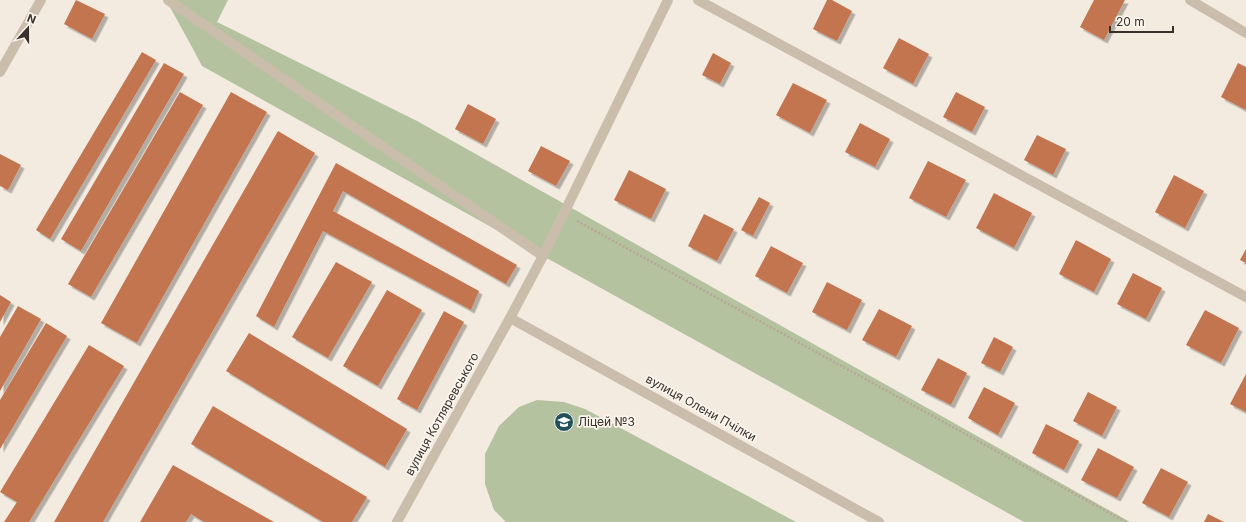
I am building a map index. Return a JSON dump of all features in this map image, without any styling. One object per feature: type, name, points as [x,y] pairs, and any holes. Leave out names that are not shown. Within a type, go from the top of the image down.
[{"type":"street","points":[[0,72],[41,0]]},
{"type":"street","points":[[168,0],[543,256]]},
{"type":"street","name":"вулиця Котляревського","points":[[397,522],[543,256],[668,0]]},
{"type":"street","points":[[698,0],[1246,297]]},
{"type":"street","points":[[1190,0],[1246,33]]},
{"type":"street","name":"вулиця Олени Пчілки","points":[[510,318],[879,522]]},
{"type":"path","points":[[564,214],[1126,522]]},
{"type":"green space","points":[[166,0],[228,0],[217,22],[417,121],[1130,522],[1024,522],[202,66]]},
{"type":"green space","name":"Ліцей №3","points":[[537,400],[564,402],[585,409],[796,522],[506,522],[494,510],[485,484],[485,454],[499,426],[519,407]]},
{"type":"building","points":[[76,0],[105,14],[92,39],[64,24]]},
{"type":"building","points":[[827,0],[832,0],[852,11],[837,41],[813,29]]},
{"type":"building","points":[[1094,0],[1125,0],[1104,40],[1080,27]]},
{"type":"building","points":[[899,38],[929,54],[913,84],[883,68]]},
{"type":"building","points":[[142,52],[156,60],[50,239],[36,230]]},
{"type":"building","points":[[713,53],[731,63],[720,84],[702,75]]},
{"type":"building","points":[[164,63],[184,74],[81,251],[61,239]]},
{"type":"building","points":[[1238,63],[1246,67],[1246,110],[1221,97]]},
{"type":"building","points":[[793,83],[827,100],[810,133],[776,115]]},
{"type":"building","points":[[180,92],[203,105],[91,297],[68,284]]},
{"type":"building","points":[[231,92],[267,112],[137,343],[101,323]]},
{"type":"building","points":[[956,92],[985,107],[972,132],[943,117]]},
{"type":"building","points":[[468,104],[496,119],[483,144],[455,129]]},
{"type":"building","points":[[860,123],[890,139],[875,167],[845,152]]},
{"type":"building","points":[[278,131],[315,153],[103,522],[54,522]]},
{"type":"building","points":[[1037,135],[1066,149],[1053,175],[1024,160]]},
{"type":"building","points":[[541,146],[570,161],[556,186],[528,171]]},
{"type":"building","points":[[0,154],[21,165],[8,190],[0,186]]},
{"type":"building","points":[[928,161],[966,180],[946,217],[909,198]]},
{"type":"building","points":[[336,163],[517,265],[506,284],[343,191],[333,211],[479,291],[471,310],[323,231],[274,327],[256,316]]},
{"type":"building","points":[[629,170],[666,189],[651,219],[614,200]]},
{"type":"building","points":[[1174,175],[1204,191],[1185,228],[1155,212]]},
{"type":"building","points":[[994,193],[1032,213],[1014,248],[976,228]]},
{"type":"building","points":[[759,197],[770,203],[753,236],[741,230]]},
{"type":"building","points":[[704,214],[734,229],[717,261],[688,246]]},
{"type":"building","points":[[1076,240],[1111,259],[1094,292],[1059,274]]},
{"type":"building","points":[[771,246],[803,263],[787,293],[755,276]]},
{"type":"building","points":[[1246,249],[1246,263],[1240,260]]},
{"type":"building","points":[[336,262],[372,282],[328,358],[292,337]]},
{"type":"building","points":[[1133,273],[1162,288],[1146,319],[1117,304]]},
{"type":"building","points":[[827,282],[862,300],[847,330],[812,312]]},
{"type":"building","points":[[387,290],[422,310],[378,386],[343,366]]},
{"type":"building","points":[[0,295],[11,302],[0,322]]},
{"type":"building","points":[[18,306],[41,319],[0,391],[0,337]]},
{"type":"building","points":[[879,309],[912,326],[896,357],[862,340]]},
{"type":"building","points":[[1205,310],[1239,328],[1221,363],[1186,345]]},
{"type":"building","points":[[444,311],[464,322],[417,410],[397,399]]},
{"type":"building","points":[[46,323],[67,336],[0,449],[0,400]]},
{"type":"building","points":[[249,333],[407,429],[385,467],[226,371]]},
{"type":"building","points":[[994,337],[1013,347],[1000,372],[981,363]]},
{"type":"building","points":[[89,345],[124,366],[29,522],[4,522],[17,502],[0,492]]},
{"type":"building","points":[[938,358],[967,373],[951,405],[921,390]]},
{"type":"building","points":[[1246,374],[1246,412],[1230,404]]},
{"type":"building","points":[[984,387],[1015,403],[998,435],[968,418]]},
{"type":"building","points":[[1088,392],[1117,407],[1102,436],[1073,421]]},
{"type":"building","points":[[213,406],[367,497],[352,522],[323,522],[191,444]]},
{"type":"building","points":[[1046,424],[1079,441],[1064,470],[1032,453]]},
{"type":"building","points":[[1098,448],[1134,467],[1117,498],[1081,480]]},
{"type":"building","points":[[173,465],[274,522],[204,522],[191,514],[186,522],[140,522]]},
{"type":"building","points":[[1161,468],[1188,482],[1169,517],[1142,503]]},
{"type":"building","points":[[1208,514],[1224,522],[1204,522]]},
{"type":"place","name":"Ліцей №3","points":[[564,422]]}]
